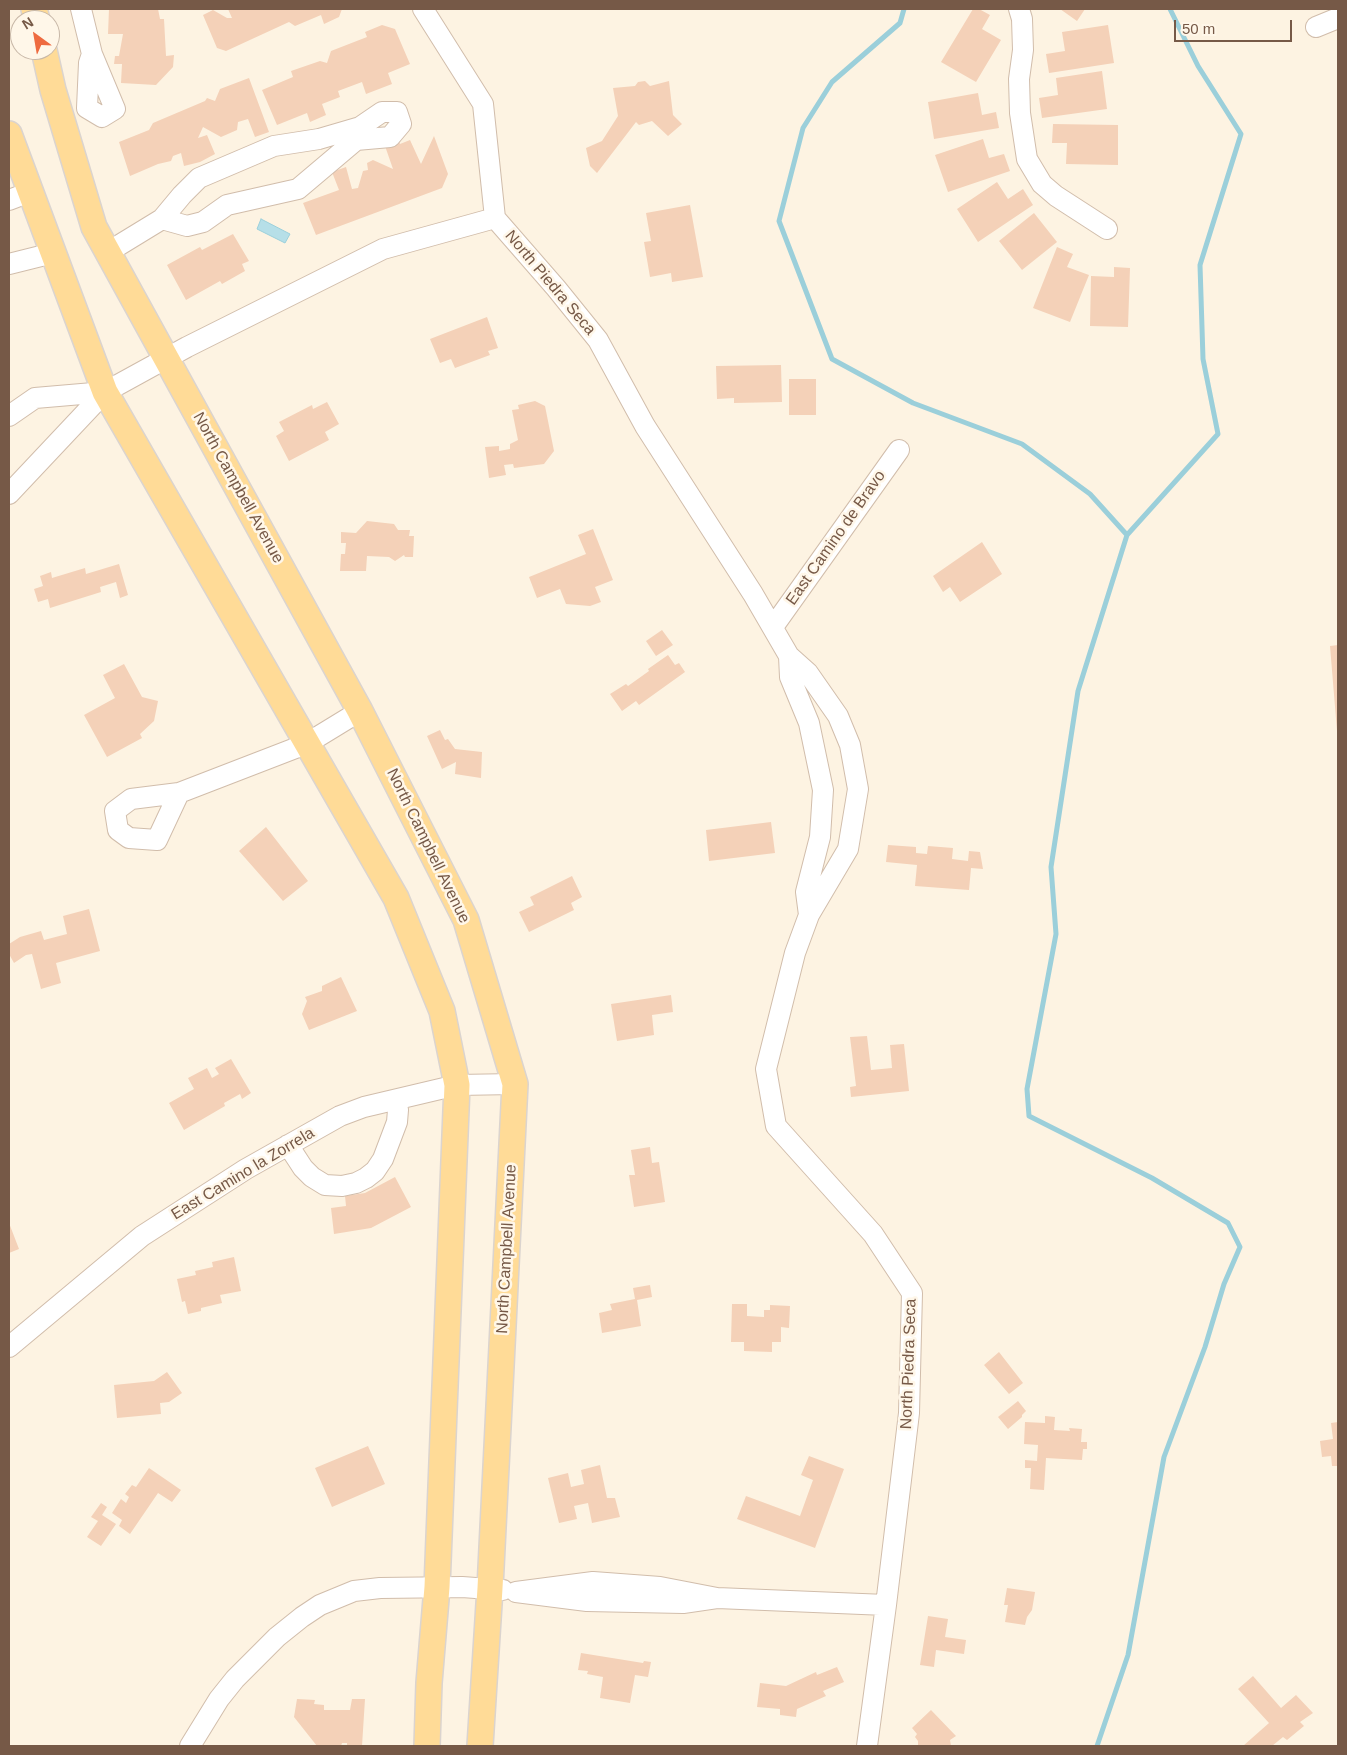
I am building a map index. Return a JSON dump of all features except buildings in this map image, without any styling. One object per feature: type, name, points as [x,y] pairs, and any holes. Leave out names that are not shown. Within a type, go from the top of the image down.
[{"type":"main road","name":"North Campbell Avenue","points":[[46,60],[52,90],[94,227],[360,711],[466,920],[515,1084],[490,1588],[480,1746]]},
{"type":"main road","points":[[9,134],[19,196],[53,253],[105,392],[396,898],[442,1011],[457,1085],[436,1587],[429,1682],[427,1746]]},
{"type":"street","points":[[81,9],[86,23],[92,54]]},
{"type":"street","points":[[1019,9],[1022,19],[1023,50],[1019,79],[1020,113],[1026,159],[1042,184],[1056,196],[1107,229]]},
{"type":"street","points":[[427,10],[483,104],[495,218]]},
{"type":"street","points":[[1316,27],[1338,18]]},
{"type":"street","points":[[108,252],[162,219],[199,178],[274,146],[319,139],[360,127],[382,112],[397,112],[401,124],[390,137],[356,140],[298,189],[227,205],[203,222],[187,226],[162,219]]},
{"type":"street","name":"North Piedra Seca","points":[[105,392],[166,358],[383,249],[495,218],[598,340],[645,426],[687,489],[789,656],[808,673],[838,716],[850,745],[858,789],[848,849],[809,915],[795,953],[766,1069],[776,1126],[873,1234],[912,1293],[909,1413],[867,1746]]},
{"type":"street","points":[[9,264],[53,253]]},
{"type":"street","points":[[9,416],[35,398],[105,392]]},
{"type":"street","points":[[9,494],[105,392]]},
{"type":"street","name":"East Camino de Bravo","points":[[773,627],[899,450]]},
{"type":"street","name":"North Piedra Seca","points":[[789,656],[790,677],[809,723],[823,790],[820,837],[806,892],[809,915]]},
{"type":"street","points":[[180,793],[306,744],[360,711]]},
{"type":"street","name":"East Camino la Zorrela","points":[[9,1347],[142,1236],[246,1169],[340,1116],[364,1107],[457,1085],[515,1084]]},
{"type":"street","points":[[288,1145],[303,1168],[312,1177],[325,1185],[342,1186],[356,1183],[375,1171],[383,1159],[397,1122],[398,1110],[396,1100]]},
{"type":"street","points":[[190,1746],[219,1699],[235,1680],[278,1637],[314,1608],[354,1591],[380,1588],[436,1587],[490,1588],[516,1592],[593,1582],[660,1587],[717,1598],[886,1605]]},
{"type":"water","points":[[261,219],[290,234],[285,243],[257,229]]},
{"type":"waterway","points":[[904,9],[900,23],[832,82],[803,128],[779,221],[832,359],[913,403],[1022,444],[1090,494],[1127,535],[1078,691],[1051,867],[1056,934],[1027,1089],[1029,1116],[1152,1178],[1228,1223],[1240,1247],[1224,1284],[1205,1347],[1164,1457],[1128,1655],[1097,1746]]},
{"type":"waterway","points":[[1127,535],[1218,434],[1203,359],[1200,265],[1241,134],[1198,66],[1170,9]]}]
